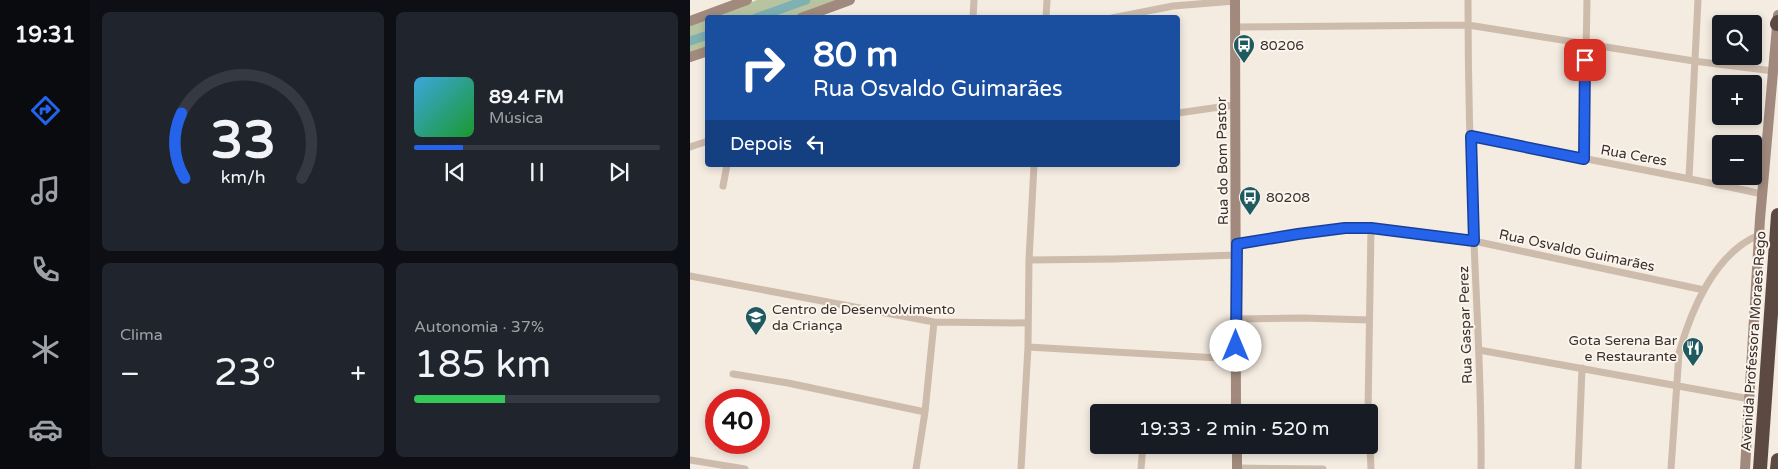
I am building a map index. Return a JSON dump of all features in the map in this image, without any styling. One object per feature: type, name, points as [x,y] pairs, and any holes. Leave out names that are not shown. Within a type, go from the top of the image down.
[{"type":"highway","name":"Avenida Professora Moraes Rego","points":[[1760,469],[1778,216]]},
{"type":"highway","points":[[1777,469],[1778,460]]},
{"type":"street","points":[[690,20],[747,0]]},
{"type":"street","points":[[809,15],[850,0]]},
{"type":"street","points":[[973,15],[974,0]]},
{"type":"street","points":[[1046,15],[1047,0]]},
{"type":"street","points":[[1127,15],[1173,6],[1235,0]]},
{"type":"street","name":"Rua do Bom Pastor","points":[[1235,0],[1236,404]]},
{"type":"street","name":"Rua Gaspar Perez","points":[[1468,0],[1474,241],[1479,350],[1480,468]]},
{"type":"street","points":[[1584,159],[1587,0]]},
{"type":"street","points":[[1689,178],[1698,0]]},
{"type":"street","points":[[1745,469],[1762,194],[1778,20]]},
{"type":"street","points":[[1235,27],[1468,26],[1585,45],[1773,71]]},
{"type":"street","points":[[690,57],[705,52]]},
{"type":"street","points":[[1180,113],[1234,105]]},
{"type":"street","name":"Rua Ceres","points":[[1471,136],[1762,194]]},
{"type":"street","points":[[690,147],[705,142]]},
{"type":"street","points":[[723,186],[727,167]]},
{"type":"street","points":[[1021,469],[1028,347],[1029,260],[1034,167]]},
{"type":"street","name":"Rua Osvaldo Guimarães","points":[[1029,260],[1114,259],[1237,249],[1309,233],[1345,228],[1371,228],[1474,241],[1704,290]]},
{"type":"street","points":[[1368,404],[1371,228]]},
{"type":"street","points":[[1671,469],[1679,353],[1684,336],[1704,290],[1727,256],[1748,239],[1759,235]]},
{"type":"street","points":[[690,276],[934,322],[1028,323]]},
{"type":"street","points":[[1236,319],[1369,320]]},
{"type":"street","points":[[916,469],[925,412],[934,322]]},
{"type":"street","points":[[1028,347],[1236,359]]},
{"type":"street","points":[[1479,350],[1750,399]]},
{"type":"street","points":[[1578,469],[1582,368]]},
{"type":"street","points":[[733,374],[788,383],[925,412]]},
{"type":"street","points":[[1141,469],[1142,454]]},
{"type":"street","points":[[1237,454],[1237,468],[1323,469]]},
{"type":"street","points":[[1370,454],[1370,469]]},
{"type":"street","points":[[690,460],[745,469]]},
{"type":"green space","points":[[757,0],[842,0],[798,15],[716,15]]},
{"type":"green space","points":[[705,19],[705,49],[690,54],[690,24]]},
{"type":"waterway","points":[[764,15],[806,0]]},
{"type":"waterway","points":[[690,41],[705,36]]},
{"type":"place","name":"80206","points":[[1244,64]]},
{"type":"place","name":"80208","points":[[1250,216]]},
{"type":"place","name":"Centro de Desenvolvimento da Criança","points":[[756,336]]},
{"type":"place","name":"Gota Serena Bar e Restaurante","points":[[1693,367]]},
{"type":"route","points":[[1236,346],[1237,244],[1345,228],[1389,229],[1474,241],[1471,136],[1584,159],[1585,60]]}]
